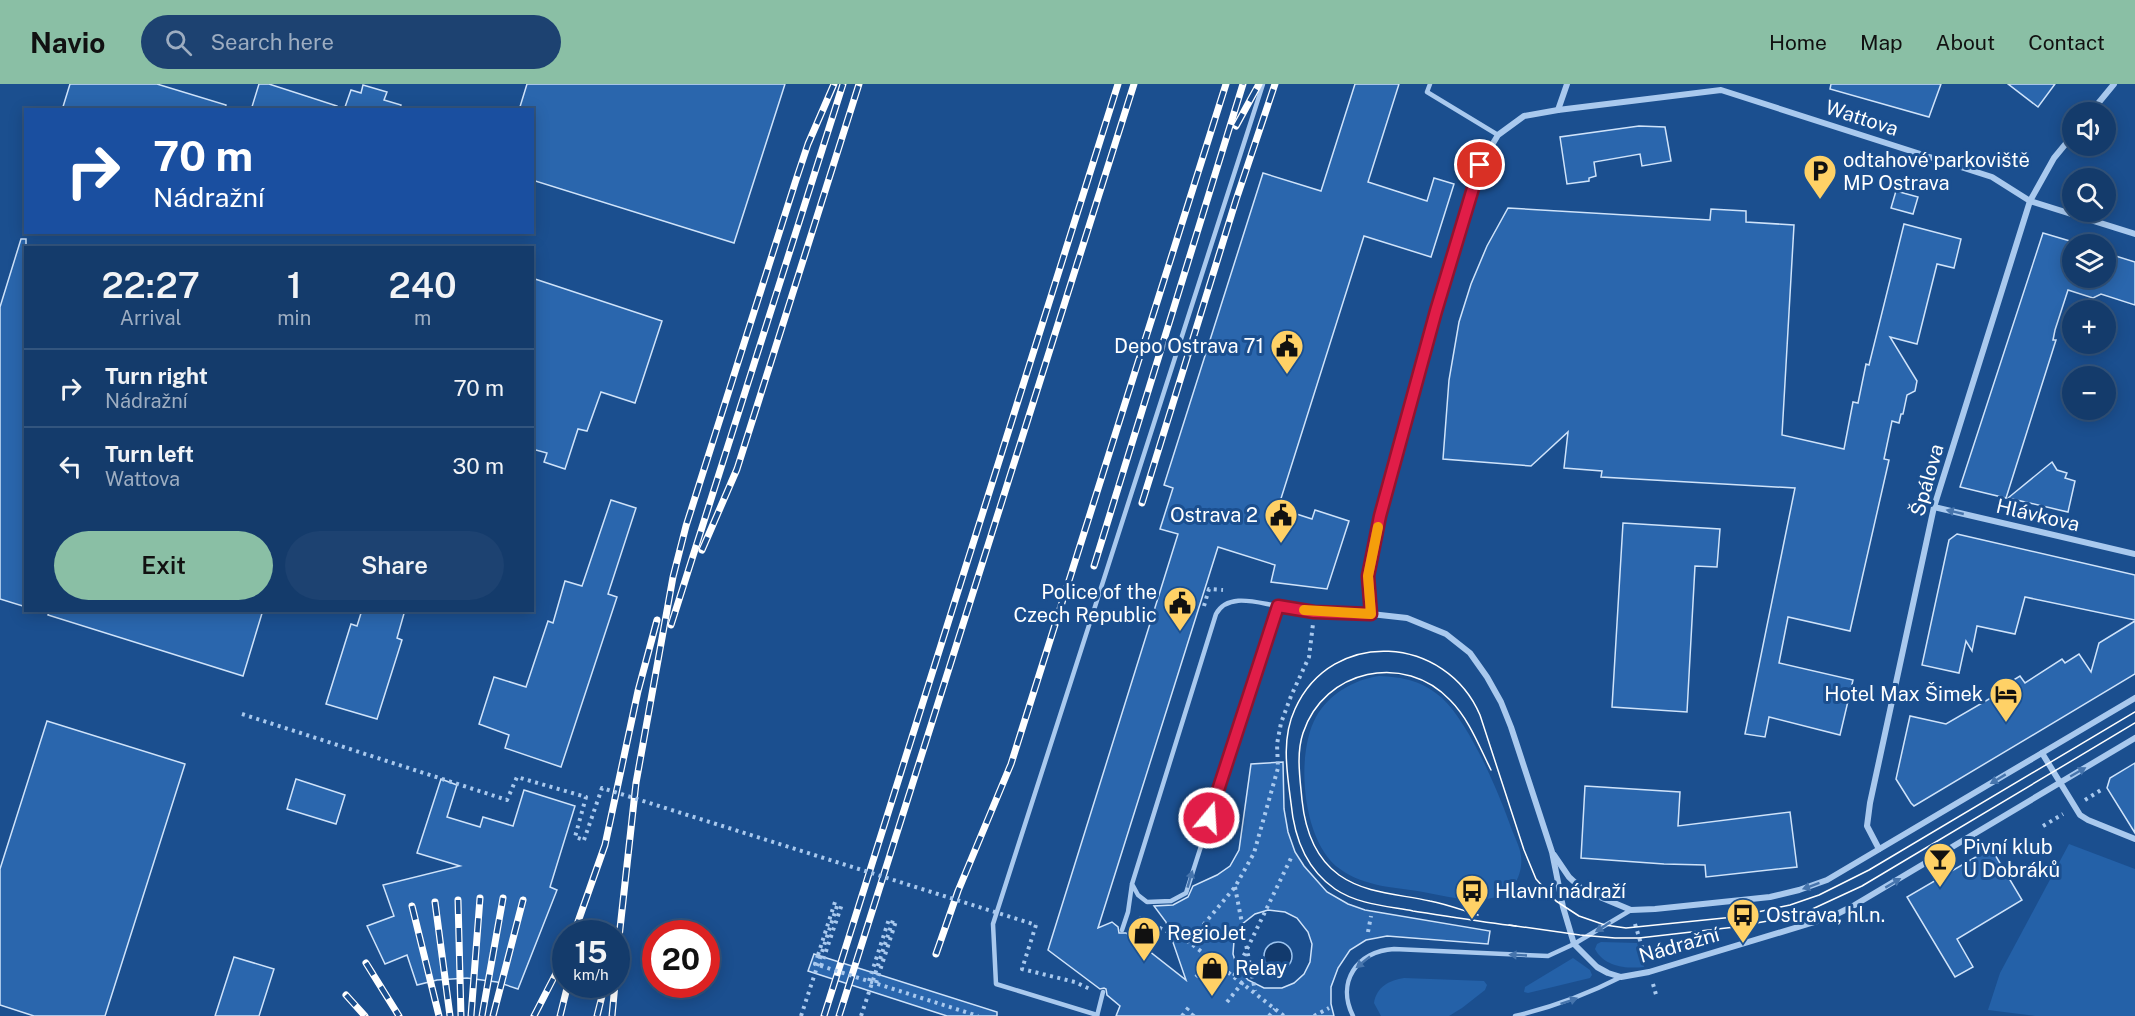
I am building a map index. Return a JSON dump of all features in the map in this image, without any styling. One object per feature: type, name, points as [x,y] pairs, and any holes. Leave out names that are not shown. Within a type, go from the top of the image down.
[{"type":"street","points":[[1558,110],[1567,84]]},
{"type":"street","points":[[2099,102],[2114,84]]},
{"type":"street","name":"Wattova","points":[[1371,614],[1368,576],[1380,516],[1436,311],[1480,165],[1498,135],[1524,116],[1723,87],[1992,177],[2030,201],[2135,234]]},
{"type":"street","name":"Špálova","points":[[1879,849],[1869,831],[1868,812],[1934,507],[2030,201],[2054,158],[2062,148]]},
{"type":"street","name":"Hlávkova","points":[[1934,507],[2135,554]]},
{"type":"street","name":"Nádražní","points":[[1278,606],[1314,612],[1407,618],[1459,642],[1470,653],[1501,702],[1511,727],[1552,852],[1563,907],[1574,944],[1597,967],[1621,977],[1649,972],[1831,917],[2135,738]]},
{"type":"street","name":"Nádražní","points":[[1552,852],[1569,877],[1583,890],[1631,910],[1711,904],[1784,894],[1827,880],[2121,706],[2135,700]]},
{"type":"street","points":[[2042,753],[2080,815],[2135,838]]},
{"type":"lane","points":[[1103,992],[1097,1016],[996,984],[993,924],[1263,84]]},
{"type":"lane","points":[[1430,84],[1427,92],[1498,135]]},
{"type":"lane","points":[[1122,930],[1128,912],[1132,884],[1216,614],[1223,605],[1241,600],[1278,606],[1186,893],[1171,901],[1148,902],[1138,895],[1132,884]]},
{"type":"lane","points":[[1353,1016],[1346,998],[1349,978],[1364,960],[1385,950],[1539,956],[1557,953],[1631,910]]},
{"type":"lane","points":[[1515,1016],[1581,996],[1621,977]]},
{"type":"path","points":[[242,714],[507,800],[517,777],[586,797],[575,837],[584,840],[602,788],[1036,925],[1022,969],[1075,982]]},
{"type":"path","points":[[1234,976],[1292,856]]},
{"type":"path","points":[[1235,887],[1255,992]]},
{"type":"path","points":[[801,1016],[838,903]]},
{"type":"path","points":[[1631,910],[1657,998]]},
{"type":"path","points":[[1368,932],[1371,916]]},
{"type":"path","points":[[861,1016],[892,920]]},
{"type":"path","points":[[1189,942],[1284,1016]]},
{"type":"path","points":[[1196,977],[1212,959]]},
{"type":"path","points":[[817,968],[978,1016]]},
{"type":"path","points":[[1227,1002],[1243,982]]},
{"type":"path","points":[[1182,1016],[1189,1007]]},
{"type":"path","points":[[1314,1016],[1329,1008]]},
{"type":"path","points":[[1269,1016],[1275,1009]]},
{"type":"shaded area","points":[[1379,676],[1412,681],[1435,692],[1453,710],[1473,741],[1500,797],[1519,846],[1521,862],[1519,874],[1514,885],[1505,894],[1489,899],[1470,900],[1370,883],[1340,869],[1327,856],[1317,839],[1310,819],[1304,775],[1309,733],[1321,709],[1335,695],[1360,681]]},
{"type":"shaded area","points":[[2069,844],[2135,869],[2135,1016],[2035,1016],[1988,1010],[2000,973]]},
{"type":"shaded area","points":[[1278,942],[1288,946],[1292,956],[1288,966],[1278,970],[1268,966],[1264,956],[1268,946]]},
{"type":"shaded area","points":[[1601,942],[1637,943],[1644,967],[1616,966],[1604,960],[1595,949]]},
{"type":"shaded area","points":[[1573,958],[1590,970],[1592,975],[1590,978],[1528,993],[1524,992],[1525,987]]},
{"type":"shaded area","points":[[1404,978],[1484,981],[1487,985],[1485,990],[1449,1016],[1381,1016],[1374,1003],[1375,997],[1389,983]]},
{"type":"building","points":[[70,84],[157,84],[226,105],[225,108],[63,108]]},
{"type":"building","points":[[259,84],[269,84],[337,106],[336,108],[252,108]]},
{"type":"building","points":[[527,84],[785,84],[734,243],[534,181],[534,108],[520,108]]},
{"type":"building","points":[[1355,84],[1399,84],[1368,182],[1427,201],[1434,178],[1454,184],[1431,257],[1364,236],[1278,508],[1312,519],[1315,510],[1349,521],[1327,589],[1271,582],[1275,565],[1218,547],[1098,928],[1112,922],[1118,927],[1119,933],[1126,933],[1186,980],[1166,922],[1154,906],[1173,905],[1188,897],[1193,886],[1230,866],[1239,850],[1251,764],[1283,762],[1284,809],[1288,832],[1295,852],[1304,866],[1327,892],[1348,904],[1365,910],[1490,931],[1488,944],[1387,936],[1366,940],[1350,950],[1338,968],[1331,987],[1334,1016],[1116,1016],[1120,1006],[1107,995],[1106,989],[1100,989],[1048,950],[1178,534],[1160,529],[1173,488],[1164,485],[1263,173],[1321,191]],"holes":[[[1268,910],[1285,912],[1297,918],[1308,932],[1312,944],[1310,962],[1304,974],[1294,983],[1282,988],[1264,988],[1248,980],[1237,967],[1233,954],[1234,941],[1241,925],[1255,914]]]},
{"type":"building","points":[[1831,84],[1941,84],[1929,117],[1830,89]]},
{"type":"building","points":[[2008,84],[2055,84],[2038,107]]},
{"type":"building","points":[[363,85],[387,92],[384,100],[401,105],[400,108],[345,108],[351,90],[361,93]]},
{"type":"building","points":[[1639,126],[1665,127],[1671,161],[1642,166],[1640,154],[1594,162],[1596,176],[1589,178],[1589,181],[1567,184],[1560,137]]},
{"type":"building","points":[[1896,191],[1918,197],[1913,214],[1891,208]]},
{"type":"building","points":[[1508,208],[1710,220],[1711,209],[1746,211],[1746,222],[1794,225],[1782,435],[1844,449],[1853,402],[1858,403],[1866,364],[1869,365],[1904,224],[1961,239],[1954,268],[1937,264],[1917,344],[1890,337],[1917,381],[1915,391],[1907,395],[1899,423],[1892,421],[1884,459],[1889,460],[1850,631],[1788,617],[1779,663],[1853,680],[1840,735],[1769,717],[1765,737],[1745,734],[1795,488],[1601,477],[1602,471],[1564,468],[1568,432],[1531,466],[1443,459],[1449,380],[1459,322],[1471,284],[1487,246]]},
{"type":"building","points":[[2043,233],[2062,239],[2062,288],[2116,288],[2116,256],[2135,262],[2135,305],[2101,294],[2093,298],[2068,290],[2065,300],[2062,300],[2062,308],[2053,340],[2056,340],[2006,498],[1960,487]]},
{"type":"building","points":[[21,239],[26,239],[26,246],[24,246],[24,606],[0,599],[0,307]]},
{"type":"building","points":[[534,279],[662,321],[635,403],[601,392],[587,431],[578,429],[565,469],[544,462],[547,453],[534,450]]},
{"type":"building","points":[[2052,462],[2057,470],[2067,473],[2065,478],[2075,481],[2068,512],[2008,498]]},
{"type":"building","points":[[611,500],[636,508],[608,594],[617,597],[561,767],[505,748],[509,735],[479,724],[494,677],[526,687],[548,621],[553,623],[565,581],[582,586]]},
{"type":"building","points":[[1623,523],[1720,529],[1717,567],[1695,566],[1687,712],[1612,707]]},
{"type":"building","points":[[1957,534],[2135,575],[2135,620],[2025,597],[2015,634],[1977,626],[1972,651],[1966,641],[1959,673],[1922,665],[1949,540]]},
{"type":"building","points":[[49,612],[262,612],[243,676],[48,615]]},
{"type":"building","points":[[361,612],[404,612],[397,638],[402,640],[377,719],[326,704],[351,624],[357,626]]},
{"type":"building","points":[[2135,621],[2135,674],[1914,806],[1911,803],[1896,779],[1910,716],[1946,724],[1996,695],[1994,692],[2020,676],[2025,683],[2062,659],[2065,663],[2079,654],[2091,672],[2099,643]]},
{"type":"building","points":[[47,721],[185,764],[105,1016],[34,1016],[0,1005],[0,869]]},
{"type":"building","points":[[2135,763],[2135,833],[2107,788],[2110,778]]},
{"type":"building","points":[[296,779],[345,795],[336,824],[287,809]]},
{"type":"building","points":[[441,779],[457,785],[447,817],[480,827],[483,817],[513,826],[524,790],[575,806],[550,887],[557,890],[518,989],[497,982],[467,978],[437,980],[417,985],[407,955],[385,964],[367,926],[394,916],[383,885],[460,866],[417,853]]},
{"type":"building","points":[[1585,786],[1680,792],[1678,826],[1790,812],[1797,867],[1706,877],[1705,865],[1581,858]]},
{"type":"building","points":[[1991,848],[2022,900],[1957,939],[1973,967],[1955,977],[1907,897]]},
{"type":"building","points":[[814,954],[997,1012],[997,1016],[947,1016],[808,971]]},
{"type":"building","points":[[234,957],[274,969],[259,1016],[215,1016]]},
{"type":"tram line","points":[[1516,926],[1362,901],[1335,889],[1316,872],[1309,862],[1295,828],[1287,768],[1288,732],[1295,709],[1312,682],[1335,664],[1361,654],[1389,651],[1416,656],[1442,669],[1464,688],[1480,715],[1524,850],[1536,879],[1556,901],[1579,916],[1605,925],[1626,928],[1734,917],[1790,905],[1819,895],[1869,870],[2135,712]]},
{"type":"tram line","points":[[1478,915],[1436,902],[1371,890],[1349,881],[1330,868],[1317,851],[1308,832],[1302,800],[1299,758],[1303,733],[1314,711],[1328,694],[1347,682],[1368,674],[1389,672],[1411,676],[1432,685],[1450,700],[1468,724],[1491,770]]},
{"type":"tram line","points":[[1509,925],[1580,935],[1639,938],[1735,927],[1808,911],[1862,886],[2135,723]]},
{"type":"railway","points":[[621,920],[636,783],[673,577],[686,526],[795,183],[808,144],[834,84]]},
{"type":"railway","points":[[671,625],[843,84]]},
{"type":"railway","points":[[702,550],[737,469],[859,84]]},
{"type":"railway","points":[[824,1016],[1118,84]]},
{"type":"railway","points":[[839,1016],[1134,84]]},
{"type":"railway","points":[[936,954],[958,891],[1011,764],[1226,84]]},
{"type":"railway","points":[[1094,566],[1243,84]]},
{"type":"railway","points":[[1236,126],[1259,84]]},
{"type":"railway","points":[[1142,503],[1236,200],[1275,84]]},
{"type":"railway","points":[[579,920],[605,845],[638,691],[657,620]]},
{"type":"railway","points":[[471,1016],[480,898]]},
{"type":"railway","points":[[482,1016],[503,898]]},
{"type":"railway","points":[[458,900],[461,1016]]},
{"type":"railway","points":[[493,1016],[523,900]]},
{"type":"railway","points":[[435,902],[450,1016]]},
{"type":"railway","points":[[412,906],[439,1016]]},
{"type":"railway","points":[[366,963],[399,1016]]},
{"type":"railway","points":[[534,1016],[552,981]]},
{"type":"railway","points":[[346,995],[365,1016]]},
{"type":"railway","points":[[560,1016],[564,998]]},
{"type":"railway","points":[[597,1016],[602,998]]},
{"type":"railway","points":[[612,1016],[614,998]]},
{"type":"slow traffic","points":[[1304,610],[1371,614],[1368,576],[1378,527]]},
{"type":"place","name":"odtahové parkoviště MP Ostrava","points":[[1820,200]]},
{"type":"place","name":"Depo Ostrava 71","points":[[1287,375]]},
{"type":"place","name":"Ostrava 2","points":[[1281,544]]},
{"type":"place","name":"Police of the Czech Republic","points":[[1180,632]]},
{"type":"place","name":"Hotel Max Šimek","points":[[2006,723]]},
{"type":"place","name":"Pivní klub U Dobráků","points":[[1940,888]]},
{"type":"place","name":"Hlavní nádraží","points":[[1472,920]]},
{"type":"place","name":"Ostrava, hl.n.","points":[[1743,944]]},
{"type":"place","name":"RegioJet","points":[[1144,962]]},
{"type":"place","name":"Relay","points":[[1212,997]]},
{"type":"route","points":[[1209,818],[1278,606],[1314,612],[1371,614],[1368,576],[1380,516],[1436,311],[1480,165]]}]
